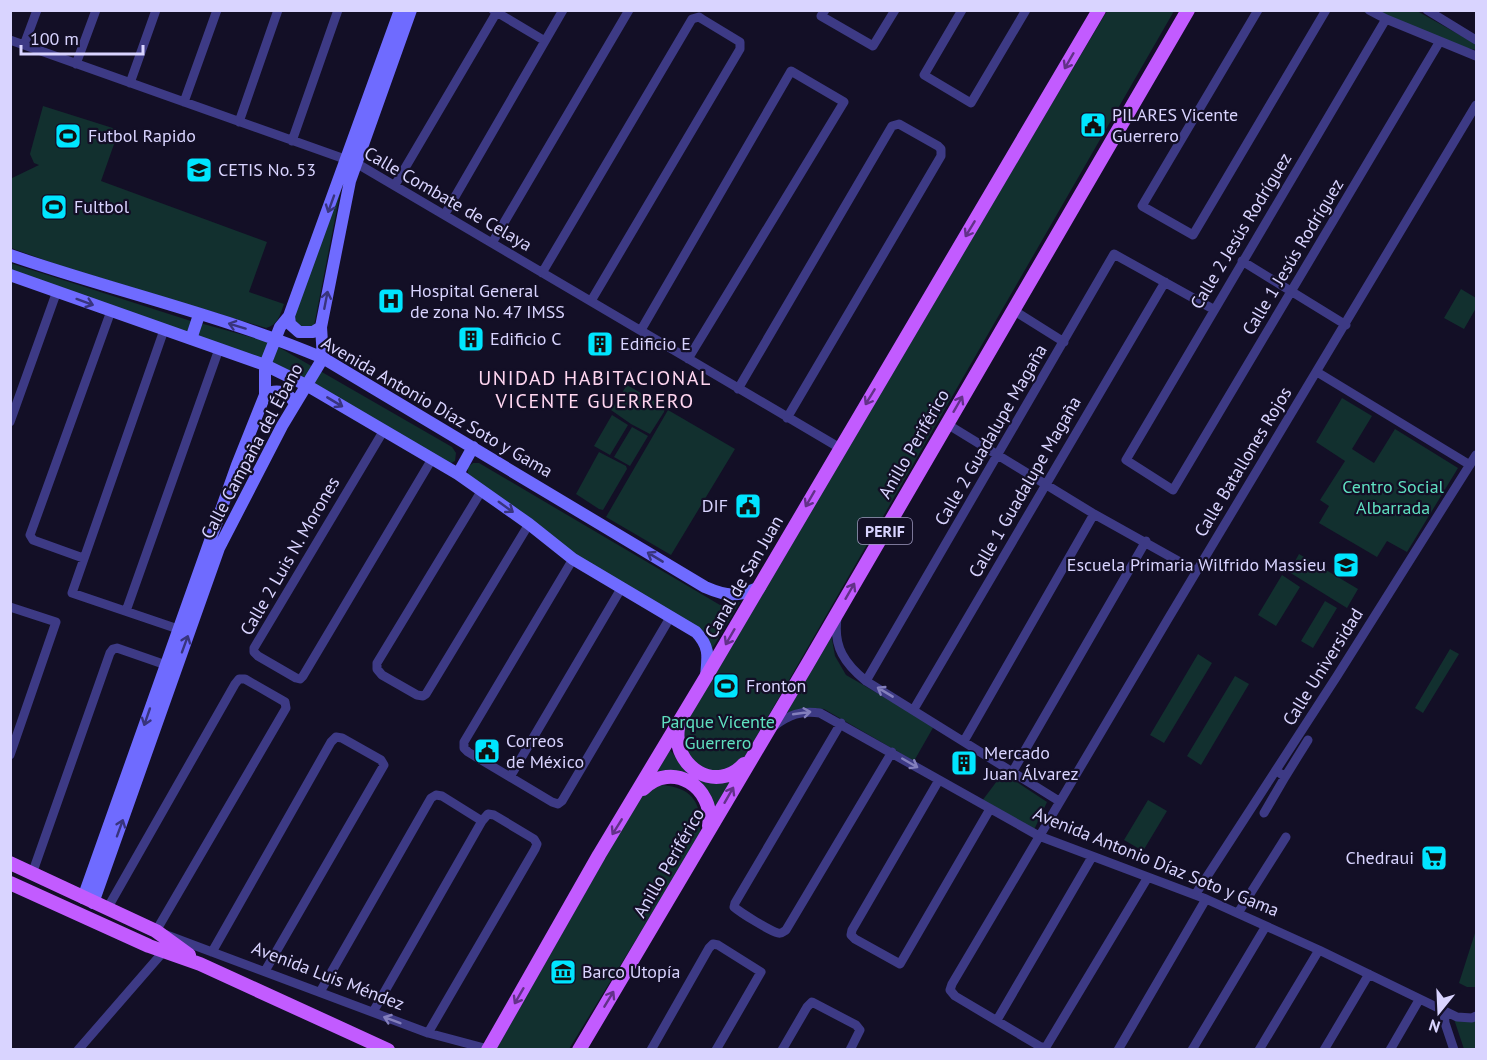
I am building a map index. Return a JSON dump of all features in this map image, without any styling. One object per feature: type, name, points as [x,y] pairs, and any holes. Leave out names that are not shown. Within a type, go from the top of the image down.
[{"type":"main road","points":[[840,448],[1098,10]]},
{"type":"main road","name":"Anillo Periférico","points":[[579,1050],[1188,10]]},
{"type":"main road","name":"Canal de San Juan","points":[[679,723],[840,448]]},
{"type":"main road","points":[[679,723],[676,739],[681,756],[698,772],[707,776],[724,776],[740,769],[752,756]]},
{"type":"main road","points":[[488,1049],[599,855],[679,723]]},
{"type":"main road","points":[[637,795],[649,783],[664,777],[681,778],[692,783],[706,799],[711,815],[708,831]]},
{"type":"main road","name":"Avenida Luis Méndez","points":[[10,863],[156,931],[200,964]]},
{"type":"main road","name":"Avenida Luis Méndez","points":[[10,883],[164,951],[200,964],[388,1050]]},
{"type":"street","points":[[24,45],[37,10]]},
{"type":"street","points":[[76,64],[96,10]]},
{"type":"street","points":[[130,83],[156,10]]},
{"type":"street","points":[[184,102],[217,10]]},
{"type":"street","points":[[239,122],[278,10]]},
{"type":"street","points":[[292,141],[339,10]]},
{"type":"street","name":"Calle Campaña del Ébano","points":[[88,900],[219,548],[323,358],[321,327],[350,181],[351,162],[400,10]]},
{"type":"street","name":"Calle Campaña del Ébano","points":[[88,900],[178,629],[237,465],[265,395],[265,364],[275,338],[289,316],[411,10]]},
{"type":"street","points":[[445,214],[563,10]]},
{"type":"street","points":[[492,243],[629,10]]},
{"type":"street","points":[[823,14],[873,46],[895,10]]},
{"type":"street","points":[[962,10],[924,75],[971,103],[1026,10]]},
{"type":"street","points":[[1258,10],[1142,206],[1192,235],[1326,10]]},
{"type":"street","points":[[1369,10],[1476,56]]},
{"type":"street","points":[[1427,10],[1441,14],[1476,40]]},
{"type":"street","points":[[395,185],[496,11],[545,41]]},
{"type":"street","points":[[542,273],[692,19],[699,17],[736,40],[741,45],[740,49],[591,301]]},
{"type":"street","name":"Calle 2 Jesús Rodríguez","points":[[1126,460],[1386,19]]},
{"type":"street","name":"Calle Combate de Celaya","points":[[10,40],[351,162],[445,214],[840,448]]},
{"type":"street","name":"Calle 1 Jesús Rodríguez","points":[[1126,460],[1173,490],[1440,41]]},
{"type":"street","points":[[641,330],[791,71],[844,102],[688,359]]},
{"type":"street","name":"Calle Batallones Rojos","points":[[998,1020],[955,996],[950,990],[951,984],[1476,105]]},
{"type":"street","points":[[738,389],[892,126],[899,124],[938,146],[941,149],[941,156],[787,418]]},
{"type":"street","name":"Calle 2 Guadalupe Magaña","points":[[866,681],[1114,254],[1165,282]]},
{"type":"street","name":"Avenida Antonio Díaz Soto y Gama","points":[[10,255],[275,338],[323,358],[705,587],[722,594],[739,596],[759,587]]},
{"type":"street","points":[[1242,261],[1346,325]]},
{"type":"street","points":[[10,275],[265,364],[308,386],[458,474],[530,524],[573,559],[696,632],[705,642],[708,656],[706,677]]},
{"type":"street","points":[[1165,282],[1213,309]]},
{"type":"street","name":"Calle 1 Guadalupe Magaña","points":[[914,709],[1165,282]]},
{"type":"street","points":[[10,422],[57,291]]},
{"type":"street","points":[[1013,310],[1064,342]]},
{"type":"street","points":[[83,558],[33,540],[30,535],[111,311]]},
{"type":"street","points":[[191,339],[199,315]]},
{"type":"street","points":[[289,316],[290,324],[299,332],[306,334],[321,327]]},
{"type":"street","points":[[164,330],[72,593],[178,629]]},
{"type":"street","points":[[126,611],[219,349]]},
{"type":"street","points":[[1317,372],[1470,465]]},
{"type":"street","points":[[265,395],[271,391],[285,393],[296,404]]},
{"type":"street","points":[[947,424],[1094,514],[1196,571]]},
{"type":"street","name":"Calle 2 Luis N. Morones","points":[[384,430],[255,648],[254,652],[258,656],[296,678],[300,678],[432,459]]},
{"type":"street","points":[[458,474],[473,447]]},
{"type":"street","name":"Calle Universidad","points":[[1195,895],[1281,774],[1476,455]]},
{"type":"street","points":[[482,490],[377,663],[377,669],[382,675],[417,695],[426,694],[530,524]]},
{"type":"street","points":[[964,741],[1094,514]]},
{"type":"street","points":[[1013,771],[1146,541]]},
{"type":"street","points":[[573,559],[464,742],[464,748],[552,802],[558,804],[562,801],[671,616]]},
{"type":"street","points":[[510,777],[622,587]]},
{"type":"street","points":[[10,607],[56,622],[10,755]]},
{"type":"street","points":[[838,610],[836,629],[840,650],[851,669],[866,681],[1059,801]]},
{"type":"street","points":[[32,874],[110,653],[117,648],[166,665]]},
{"type":"street","points":[[106,909],[239,679],[245,679],[285,702],[286,708],[156,931]]},
{"type":"street","name":"Avenida Antonio Díaz Soto y Gama","points":[[766,732],[796,713],[807,711],[820,713],[1039,836],[1206,899],[1457,1017],[1476,1016]]},
{"type":"street","points":[[841,723],[735,903],[734,907],[777,933],[783,933],[786,930],[892,752]]},
{"type":"street","points":[[212,952],[336,737],[342,738],[381,760],[384,765],[265,971]]},
{"type":"street","points":[[1264,813],[1281,774],[1308,740]]},
{"type":"street","points":[[939,780],[852,930],[851,935],[900,964],[990,809]]},
{"type":"street","points":[[320,992],[431,798],[436,795],[442,796],[485,817],[494,815],[534,839],[537,844],[536,849],[428,1033]]},
{"type":"street","points":[[373,1012],[485,817]]},
{"type":"street","points":[[1238,913],[1286,837]]},
{"type":"street","points":[[1092,856],[998,1020],[1041,1047],[1050,1044],[1148,877]]},
{"type":"street","points":[[1118,1050],[1206,899]]},
{"type":"street","points":[[1192,1050],[1266,926]]},
{"type":"street","name":"Avenida Luis Méndez","points":[[156,931],[428,1033],[488,1049]]},
{"type":"street","points":[[651,1050],[713,945],[718,945],[761,972],[716,1050]]},
{"type":"street","points":[[1259,1050],[1318,950]]},
{"type":"street","points":[[78,1050],[164,951]]},
{"type":"street","points":[[1324,1050],[1369,974]]},
{"type":"street","points":[[1390,1050],[1419,1000]]},
{"type":"street","points":[[782,1050],[812,1002],[856,1025],[860,1030],[850,1050]]},
{"type":"street","points":[[1444,1011],[1444,1023],[1454,1050]]},
{"type":"green space","name":"Parque Vicente Guerrero","points":[[1107,11],[1174,11],[743,760],[719,775],[684,758],[681,727]]},
{"type":"green space","points":[[1362,11],[1417,11],[1476,44],[1476,50],[1417,35]]},
{"type":"green space","points":[[43,106],[119,130],[101,181],[267,242],[249,292],[284,304],[276,322],[266,328],[61,266],[11,248],[10,179],[39,165],[34,163],[30,154]]},
{"type":"green space","points":[[343,178],[314,326],[301,331],[292,319]]},
{"type":"green space","points":[[10,263],[194,322],[189,338],[11,274]]},
{"type":"green space","points":[[1461,289],[1476,298],[1476,308],[1464,329],[1444,318]]},
{"type":"green space","points":[[200,323],[269,342],[262,363],[195,339]]},
{"type":"green space","points":[[275,345],[452,447],[456,453],[455,461],[449,464],[269,362]]},
{"type":"green space","points":[[627,385],[665,407],[650,434],[611,410]]},
{"type":"green space","name":"Centro Social Albarrada","points":[[1342,398],[1372,416],[1352,449],[1374,463],[1395,429],[1458,468],[1407,552],[1387,541],[1377,557],[1319,523],[1329,506],[1320,500],[1345,461],[1316,442]]},
{"type":"green space","points":[[668,410],[735,449],[671,555],[606,517]]},
{"type":"green space","points":[[612,415],[628,425],[610,455],[594,446]]},
{"type":"green space","points":[[632,427],[648,436],[630,466],[614,457]]},
{"type":"green space","points":[[599,452],[626,466],[627,469],[603,510],[576,494]]},
{"type":"green space","points":[[473,463],[479,463],[720,605],[740,602],[712,649],[703,635],[576,560],[468,474],[468,467]]},
{"type":"green space","points":[[1299,554],[1358,589],[1347,608],[1289,572]]},
{"type":"green space","points":[[1282,575],[1300,587],[1276,626],[1258,615]]},
{"type":"green space","points":[[1325,601],[1337,608],[1313,648],[1301,641]]},
{"type":"green space","points":[[831,634],[835,656],[846,675],[934,726],[914,761],[824,709],[805,708],[785,713]]},
{"type":"green space","points":[[1450,649],[1459,654],[1423,713],[1415,708]]},
{"type":"green space","points":[[1198,654],[1212,663],[1164,743],[1150,735]]},
{"type":"green space","points":[[1235,676],[1249,684],[1201,765],[1187,756]]},
{"type":"green space","points":[[670,750],[682,765],[733,780],[715,807],[708,792],[656,774]]},
{"type":"green space","points":[[1003,773],[1047,802],[1034,830],[982,801]]},
{"type":"green space","points":[[662,785],[682,790],[694,800],[700,815],[700,835],[569,1049],[496,1050],[637,801],[648,790]]},
{"type":"green space","points":[[1148,800],[1167,811],[1143,851],[1124,840]]},
{"type":"green space","points":[[1476,930],[1476,987],[1467,987],[1459,983]]},
{"type":"green space","points":[[1454,1019],[1476,1020],[1476,1049],[1464,1049]]},
{"type":"place","name":"PILARES Vicente Guerrero","points":[[1093,125]]},
{"type":"place","name":"Futbol Rapido","points":[[68,136]]},
{"type":"place","name":"CETIS No. 53","points":[[199,170]]},
{"type":"place","name":"Fultbol","points":[[54,207]]},
{"type":"place","name":"Hospital General de zona No. 47 IMSS","points":[[391,301]]},
{"type":"place","name":"Edificio C","points":[[471,339]]},
{"type":"place","name":"Edificio E","points":[[600,344]]},
{"type":"place","name":"DIF","points":[[748,506]]},
{"type":"place","name":"Escuela Primaria Wilfrido Massieu","points":[[1346,565]]},
{"type":"place","name":"Fronton","points":[[726,686]]},
{"type":"place","name":"Correos de México","points":[[487,751]]},
{"type":"place","name":"Mercado Juan Álvarez","points":[[964,763]]},
{"type":"place","name":"Chedraui","points":[[1434,858]]},
{"type":"place","name":"Barco Utopía","points":[[563,972]]},
{"type":"district","name":"UNIDAD HABITACIONAL VICENTE GUERRERO","points":[[595,390]]}]
